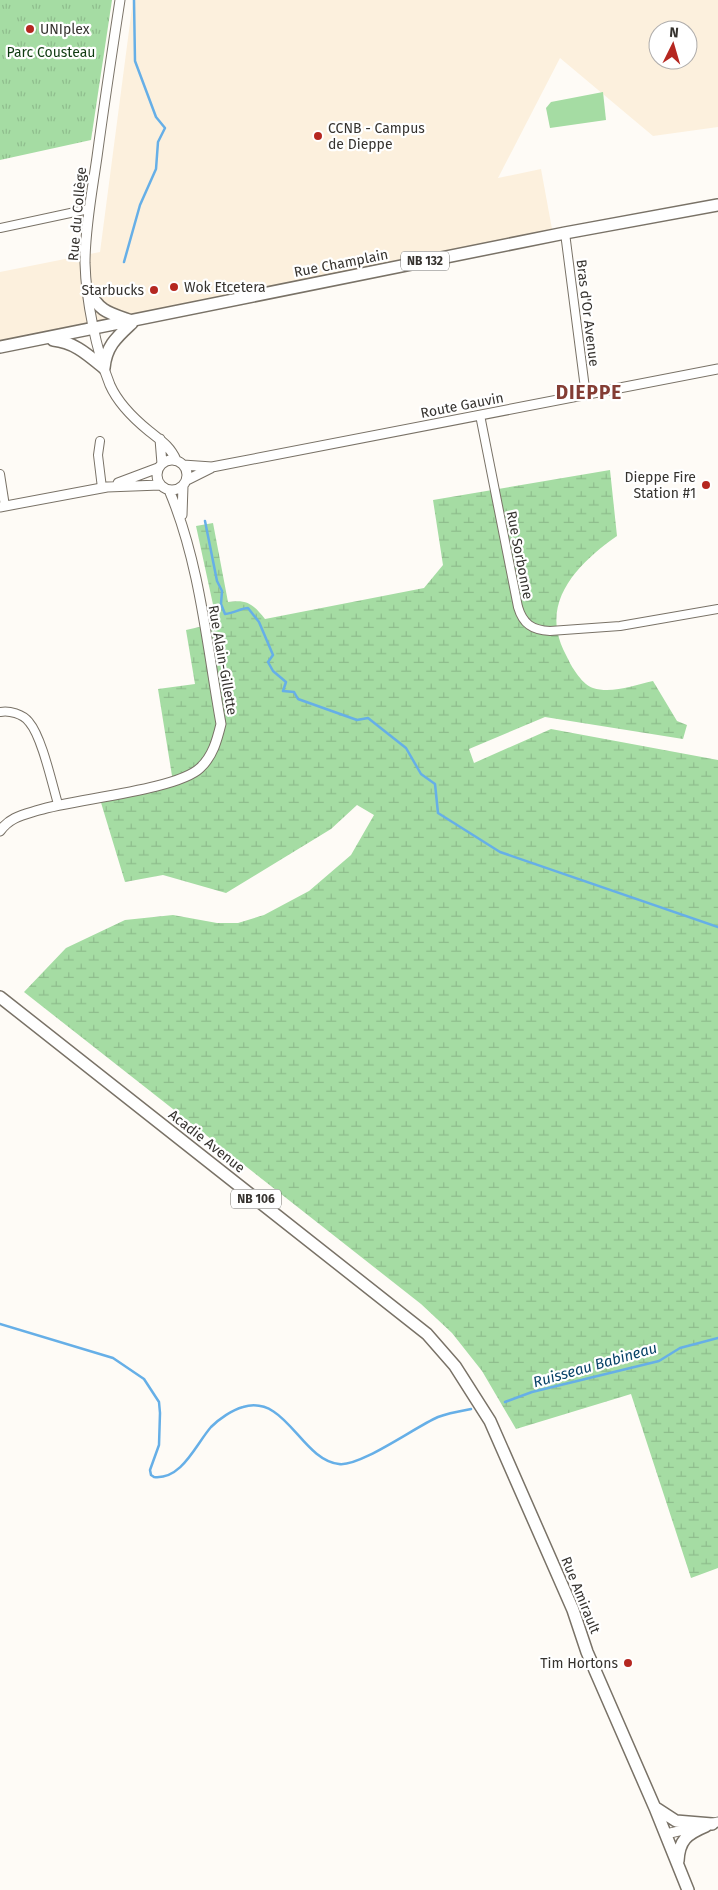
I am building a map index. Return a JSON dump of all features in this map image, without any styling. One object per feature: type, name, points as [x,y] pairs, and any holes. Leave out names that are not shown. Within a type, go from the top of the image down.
[{"type":"main road","name":"Rue Champlain","points":[[0,347],[718,205]]},
{"type":"main road","points":[[88,289],[96,304],[103,310],[134,322],[111,343],[105,353],[104,368]]},
{"type":"main road","points":[[44,339],[66,342],[82,350],[104,368]]},
{"type":"main road","name":"Acadie Avenue","points":[[0,996],[427,1334],[455,1366],[490,1422]]},
{"type":"main road","name":"Rue Amirault","points":[[490,1422],[655,1808],[688,1890]]},
{"type":"main road","points":[[655,1808],[676,1821],[715,1823]]},
{"type":"main road","points":[[678,1865],[678,1852],[683,1838],[690,1832],[715,1823]]},
{"type":"street","name":"Rue du Collège","points":[[120,0],[89,209],[85,263],[88,289],[94,329],[104,368],[121,403],[137,421],[168,445],[180,462]]},
{"type":"street","points":[[0,228],[89,209]]},
{"type":"street","name":"Bras d'Or Avenue","points":[[565,234],[586,396]]},
{"type":"street","name":"Route Gauvin","points":[[185,483],[212,467],[718,370]]},
{"type":"street","name":"Rue Sorbonne","points":[[480,415],[518,607],[521,618],[529,626],[538,631],[620,626],[718,609]]},
{"type":"street","points":[[160,439],[160,466],[156,477],[160,485]]},
{"type":"street","points":[[100,441],[98,455],[105,487]]},
{"type":"street","points":[[0,474],[3,507],[105,487],[160,485],[169,490],[179,489],[185,483],[187,472],[180,462],[160,466],[105,487]]},
{"type":"street","name":"Route Gauvin","points":[[180,462],[212,467]]},
{"type":"street","name":"Rue Alain-Gillette","points":[[182,520],[185,483]]},
{"type":"street","name":"Rue Alain-Gillette","points":[[0,830],[8,820],[58,804],[173,782],[200,769],[214,748],[221,724],[182,520],[169,490]]},
{"type":"street","points":[[0,712],[19,714],[29,722],[38,740],[58,804]]},
{"type":"street","points":[[666,1834],[715,1823]]},
{"type":"shaded area","name":"CCNB - Campus de Dieppe","points":[[133,0],[718,0],[718,127],[653,136],[560,58],[498,178],[541,169],[552,229],[134,322],[0,347],[0,272],[100,252]]},
{"type":"green space","name":"Parc Cousteau","points":[[0,0],[112,0],[91,140],[0,160]]},
{"type":"green space","points":[[603,92],[606,120],[550,128],[546,108],[551,102]]},
{"type":"green space","points":[[610,470],[617,536],[592,555],[571,579],[563,592],[556,622],[559,638],[564,652],[575,671],[585,683],[593,688],[608,690],[631,687],[653,681],[677,721],[687,725],[683,739],[545,717],[469,749],[474,763],[551,729],[718,760],[718,1568],[691,1578],[631,1394],[516,1429],[482,1371],[452,1333],[421,1304],[24,992],[66,948],[125,920],[173,915],[217,923],[238,923],[264,915],[309,891],[351,855],[374,815],[357,805],[331,829],[226,893],[163,875],[125,882],[99,796],[173,782],[158,689],[195,684],[186,630],[217,623],[196,526],[213,523],[228,602],[245,602],[253,606],[265,619],[424,588],[443,565],[433,500]]},
{"type":"waterway","points":[[124,262],[140,205],[156,169],[158,142],[165,128],[156,117],[135,61],[134,0]]},
{"type":"waterway","points":[[205,521],[217,581],[222,591],[221,604],[225,614],[248,608],[259,622],[273,655],[268,662],[273,671],[286,682],[283,691],[294,692],[298,699],[357,720],[368,718],[406,748],[421,774],[435,784],[438,813],[500,852],[718,927]]},
{"type":"waterway","name":"Ruisseau Babineau","points":[[0,1324],[113,1358],[144,1379],[159,1402],[159,1445],[150,1470],[151,1475],[154,1477],[173,1473],[187,1460],[211,1427],[226,1415],[243,1407],[258,1406],[271,1410],[282,1418],[314,1452],[326,1460],[339,1464],[348,1463],[373,1453],[438,1417],[471,1409]]},
{"type":"waterway","name":"Ruisseau Babineau","points":[[505,1402],[532,1392],[659,1361],[680,1348],[718,1338]]},
{"type":"place","name":"UNIplex","points":[[30,29]]},
{"type":"place","name":"CCNB - Campus de Dieppe","points":[[318,136]]},
{"type":"place","name":"Wok Etcetera","points":[[174,287]]},
{"type":"place","name":"Starbucks","points":[[154,290]]},
{"type":"place","name":"Dieppe Fire Station #1","points":[[706,485]]},
{"type":"place","name":"Tim Hortons","points":[[628,1663]]},
{"type":"district","name":"DIEPPE","points":[[589,392]]}]
